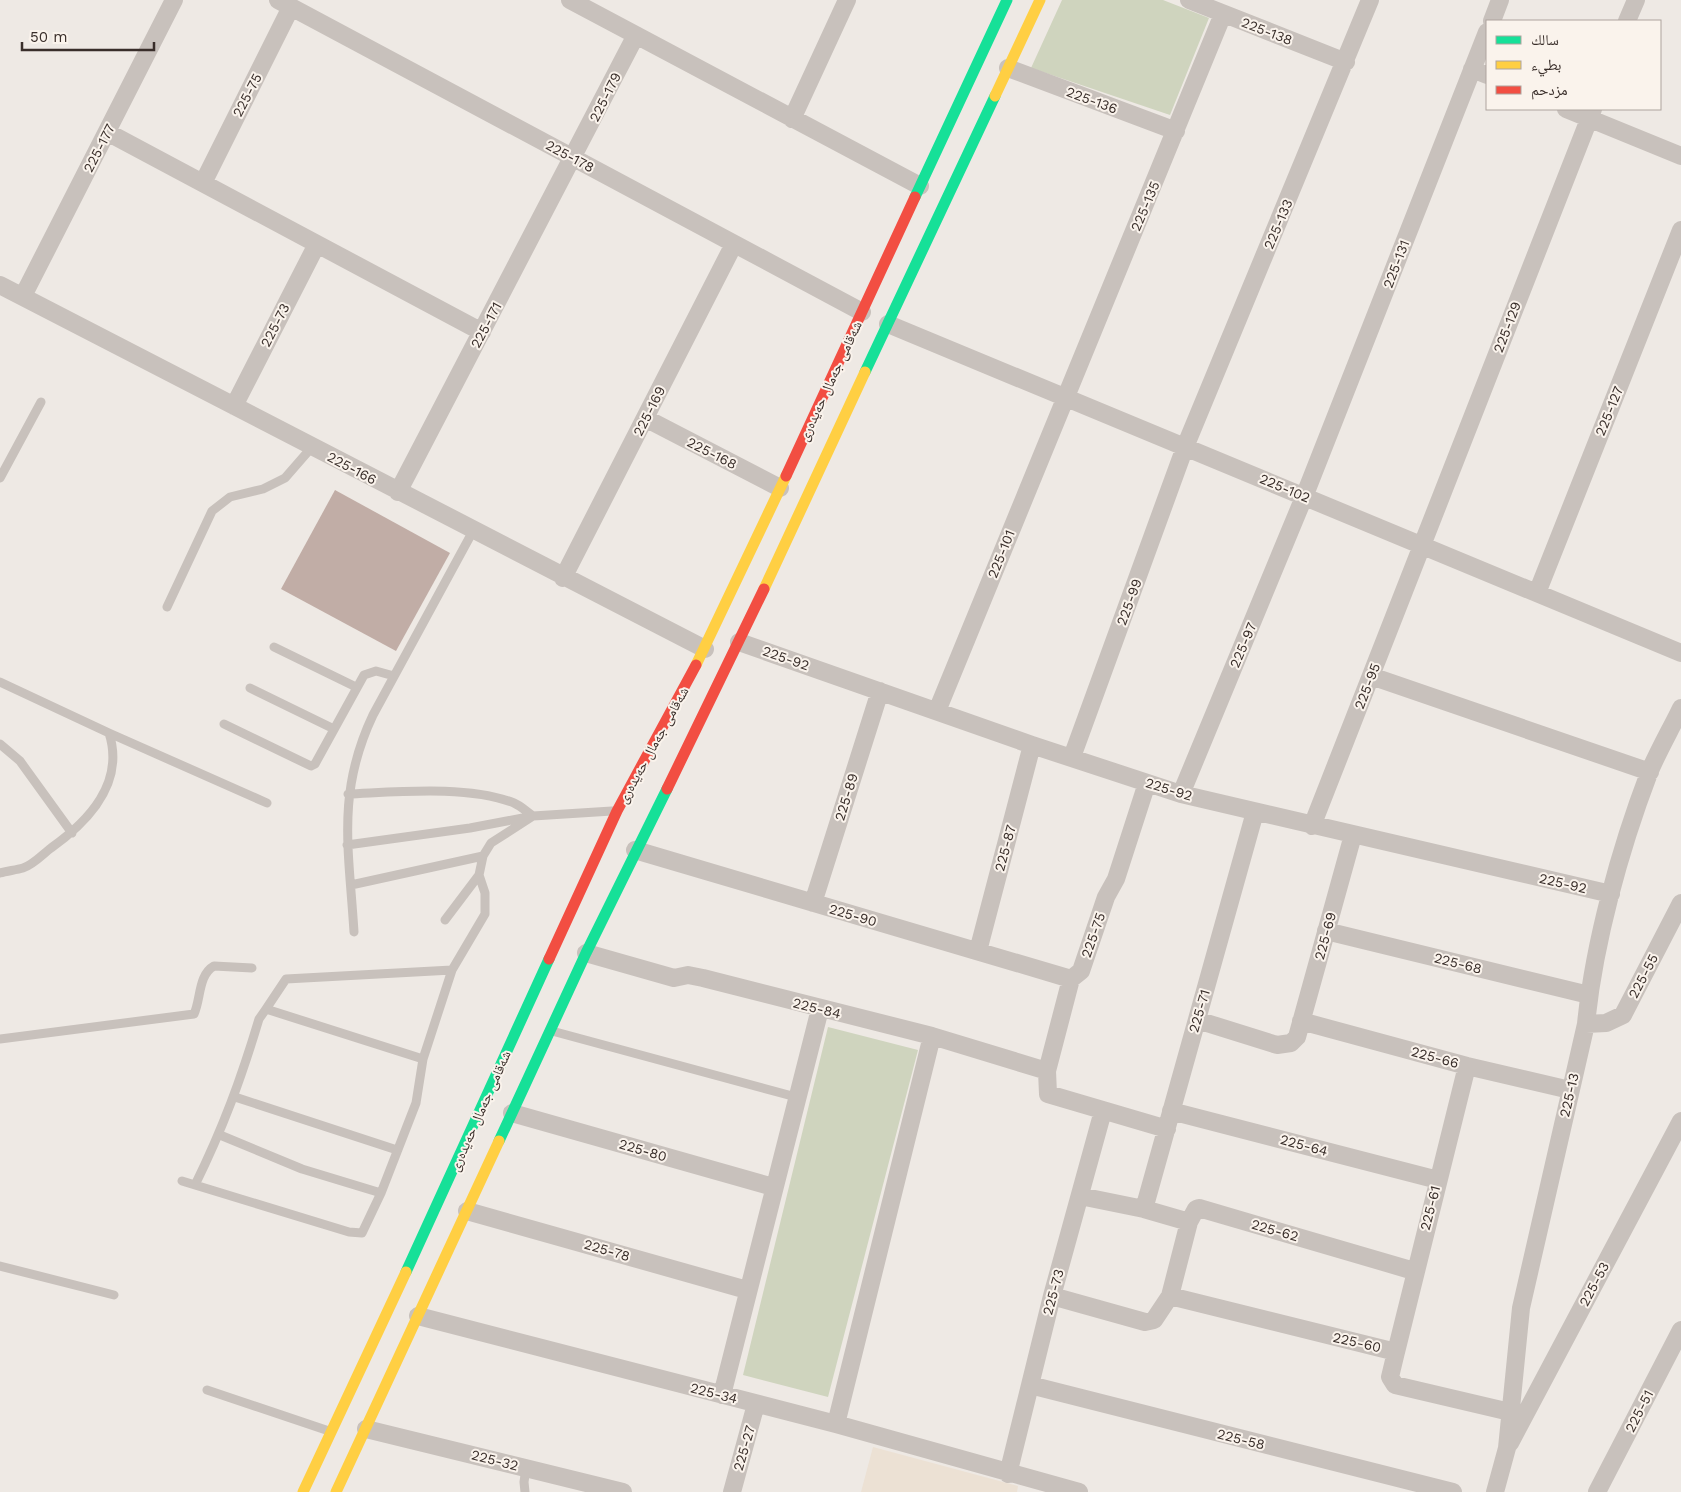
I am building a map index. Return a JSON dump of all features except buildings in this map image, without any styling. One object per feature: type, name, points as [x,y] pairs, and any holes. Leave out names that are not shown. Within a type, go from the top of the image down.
[{"type":"main road","name":"شەقامی جەمال حەیدەری","points":[[336,1492],[552,1031],[586,953],[635,850],[739,642],[1008,68],[1006,36],[1007,0]]},
{"type":"main road","name":"شەقامی جەمال حەیدەری","points":[[303,1492],[436,1228],[617,810],[705,649],[920,186],[1006,36],[1040,0]]},
{"type":"main road","points":[[436,1228],[456,1235]]},
{"type":"street","name":"225-177","points":[[23,296],[174,0]]},
{"type":"street","points":[[570,0],[920,186]]},
{"type":"street","points":[[792,119],[847,0]]},
{"type":"street","name":"225-138","points":[[1189,0],[1346,62]]},
{"type":"street","name":"225-133","points":[[1185,447],[1346,62],[1370,0]]},
{"type":"street","points":[[1492,20],[1500,0]]},
{"type":"street","points":[[1627,20],[1636,0]]},
{"type":"street","name":"225-178","points":[[284,4],[862,312]]},
{"type":"street","name":"225-75","points":[[203,184],[284,4]]},
{"type":"street","name":"225-135","points":[[1065,397],[1223,14]]},
{"type":"street","name":"225-179","points":[[573,158],[636,36]]},
{"type":"street","name":"225-131","points":[[1304,497],[1480,72],[1486,38]]},
{"type":"street","name":"225-136","points":[[1008,68],[1176,131]]},
{"type":"street","points":[[1571,110],[1591,114],[1681,156]]},
{"type":"street","name":"225-129","points":[[1422,545],[1591,114]]},
{"type":"street","points":[[107,132],[482,332]]},
{"type":"street","name":"225-171","points":[[398,492],[573,158]]},
{"type":"street","name":"225-127","points":[[1536,593],[1681,230]]},
{"type":"street","name":"225-73","points":[[234,406],[317,244]]},
{"type":"street","name":"225-169","points":[[563,578],[734,244]]},
{"type":"street","name":"225-166","points":[[0,284],[563,578],[705,649]]},
{"type":"street","name":"225-102","points":[[888,324],[1681,653]]},
{"type":"street","name":"225-101","points":[[936,711],[1065,397]]},
{"type":"street","name":"225-168","points":[[645,418],[780,488]]},
{"type":"street","name":"225-99","points":[[1072,757],[1185,447]]},
{"type":"street","name":"225-97","points":[[1181,794],[1304,497]]},
{"type":"street","name":"225-95","points":[[1312,826],[1422,545]]},
{"type":"street","name":"225-92","points":[[739,642],[1032,745],[1181,794],[1610,894]]},
{"type":"street","points":[[1371,676],[1650,772]]},
{"type":"street","name":"225-89","points":[[813,904],[880,691]]},
{"type":"street","name":"225-13","points":[[1495,1492],[1507,1448],[1520,1308],[1586,1024],[1589,995],[1610,894],[1650,772],[1681,708]]},
{"type":"street","name":"225-87","points":[[978,951],[1032,745]]},
{"type":"street","name":"225-75","points":[[1047,1079],[1071,979],[1081,971],[1106,898],[1116,879],[1146,783]]},
{"type":"street","name":"225-71","points":[[1144,1209],[1255,812]]},
{"type":"street","name":"225-69","points":[[1299,1029],[1352,835]]},
{"type":"street","name":"225-90","points":[[635,850],[1071,979]]},
{"type":"street","name":"225-55","points":[[1586,1024],[1606,1023],[1623,1015],[1681,903]]},
{"type":"street","name":"225-68","points":[[1326,931],[1589,995]]},
{"type":"street","name":"225-84","points":[[586,953],[674,978],[688,975],[932,1036],[1047,1079],[1048,1094],[1103,1111]]},
{"type":"street","points":[[722,1395],[773,1187],[820,1009]]},
{"type":"street","points":[[1197,1020],[1277,1045],[1291,1043],[1299,1029]]},
{"type":"street","name":"225-66","points":[[1299,1029],[1570,1090]]},
{"type":"street","points":[[836,1424],[932,1036]]},
{"type":"street","name":"225-61","points":[[1396,1352],[1414,1271],[1467,1066]]},
{"type":"street","points":[[1103,1111],[1167,1129]]},
{"type":"street","name":"225-73","points":[[1015,1481],[1030,1385],[1052,1296],[1103,1111]]},
{"type":"street","name":"225-64","points":[[1171,1111],[1438,1180]]},
{"type":"street","name":"225-80","points":[[512,1113],[773,1187]]},
{"type":"street","name":"225-53","points":[[1507,1448],[1681,1121]]},
{"type":"street","points":[[1052,1296],[1145,1322],[1154,1320],[1170,1296],[1189,1222],[1144,1209],[1080,1196]]},
{"type":"street","name":"225-62","points":[[1189,1222],[1196,1209],[1199,1208],[1414,1271]]},
{"type":"street","name":"225-78","points":[[467,1211],[747,1290]]},
{"type":"street","name":"225-60","points":[[1170,1296],[1396,1352],[1390,1377],[1396,1385],[1510,1412]]},
{"type":"street","name":"225-34","points":[[418,1316],[836,1424],[1015,1481],[1079,1492]]},
{"type":"street","name":"225-51","points":[[1597,1492],[1681,1330]]},
{"type":"street","name":"225-58","points":[[1030,1385],[1453,1492]]},
{"type":"street","name":"225-27","points":[[732,1492],[756,1404]]},
{"type":"street","name":"225-32","points":[[366,1429],[617,1491]]},
{"type":"lane","points":[[0,478],[41,402]]},
{"type":"lane","points":[[167,607],[212,511],[230,497],[263,489],[285,478],[312,447]]},
{"type":"lane","points":[[354,932],[347,845],[348,794],[353,766],[361,740],[473,531]]},
{"type":"lane","points":[[274,647],[356,687]]},
{"type":"lane","points":[[224,724],[311,766],[315,764],[364,675],[370,671],[394,676]]},
{"type":"lane","points":[[0,682],[267,803]]},
{"type":"lane","points":[[250,688],[334,728]]},
{"type":"lane","points":[[0,873],[25,868],[72,833],[102,800],[113,774],[113,746],[109,733]]},
{"type":"lane","points":[[0,744],[20,761],[72,833]]},
{"type":"lane","points":[[348,794],[420,790],[462,793],[515,804],[533,816]]},
{"type":"lane","points":[[347,845],[470,828],[533,816],[617,810]]},
{"type":"lane","points":[[445,920],[479,875],[483,856],[490,843],[533,816]]},
{"type":"lane","points":[[351,885],[483,856]]},
{"type":"lane","points":[[182,1181],[349,1232],[362,1233],[381,1194],[416,1103],[423,1059],[452,970],[485,914],[485,893],[479,875]]},
{"type":"lane","points":[[0,1039],[194,1014],[208,969],[214,966],[252,968]]},
{"type":"lane","points":[[196,1185],[220,1135],[235,1097],[259,1019],[286,979],[452,970]]},
{"type":"lane","points":[[266,1009],[423,1059]]},
{"type":"lane","points":[[552,1031],[796,1097]]},
{"type":"lane","points":[[235,1097],[397,1150]]},
{"type":"lane","points":[[220,1135],[302,1170],[381,1194]]},
{"type":"lane","points":[[0,1266],[114,1295]]},
{"type":"lane","points":[[207,1390],[332,1432]]},
{"type":"lane","points":[[526,1468],[524,1482],[526,1492]]},
{"type":"green space","points":[[1062,0],[1163,0],[1209,18],[1170,115],[1031,68]]},
{"type":"green space","points":[[828,1027],[918,1050],[828,1397],[743,1375]]},
{"type":"shaded area","points":[[873,1447],[1018,1486],[1017,1492],[861,1492]]},
{"type":"traffic: fast","points":[[915,197],[1007,0]]},
{"type":"traffic: fast","points":[[865,372],[995,96]]},
{"type":"traffic: fast","points":[[499,1141],[586,953],[667,789]]},
{"type":"traffic: fast","points":[[406,1272],[549,959]]},
{"type":"traffic: slow","points":[[995,96],[1040,0]]},
{"type":"traffic: slow","points":[[764,589],[865,372]]},
{"type":"traffic: slow","points":[[696,665],[786,476]]},
{"type":"traffic: slow","points":[[336,1492],[499,1141]]},
{"type":"traffic: slow","points":[[303,1492],[406,1272]]},
{"type":"traffic: jam","points":[[786,476],[915,197]]},
{"type":"traffic: jam","points":[[667,789],[764,589]]},
{"type":"traffic: jam","points":[[549,959],[617,811],[696,665]]}]
